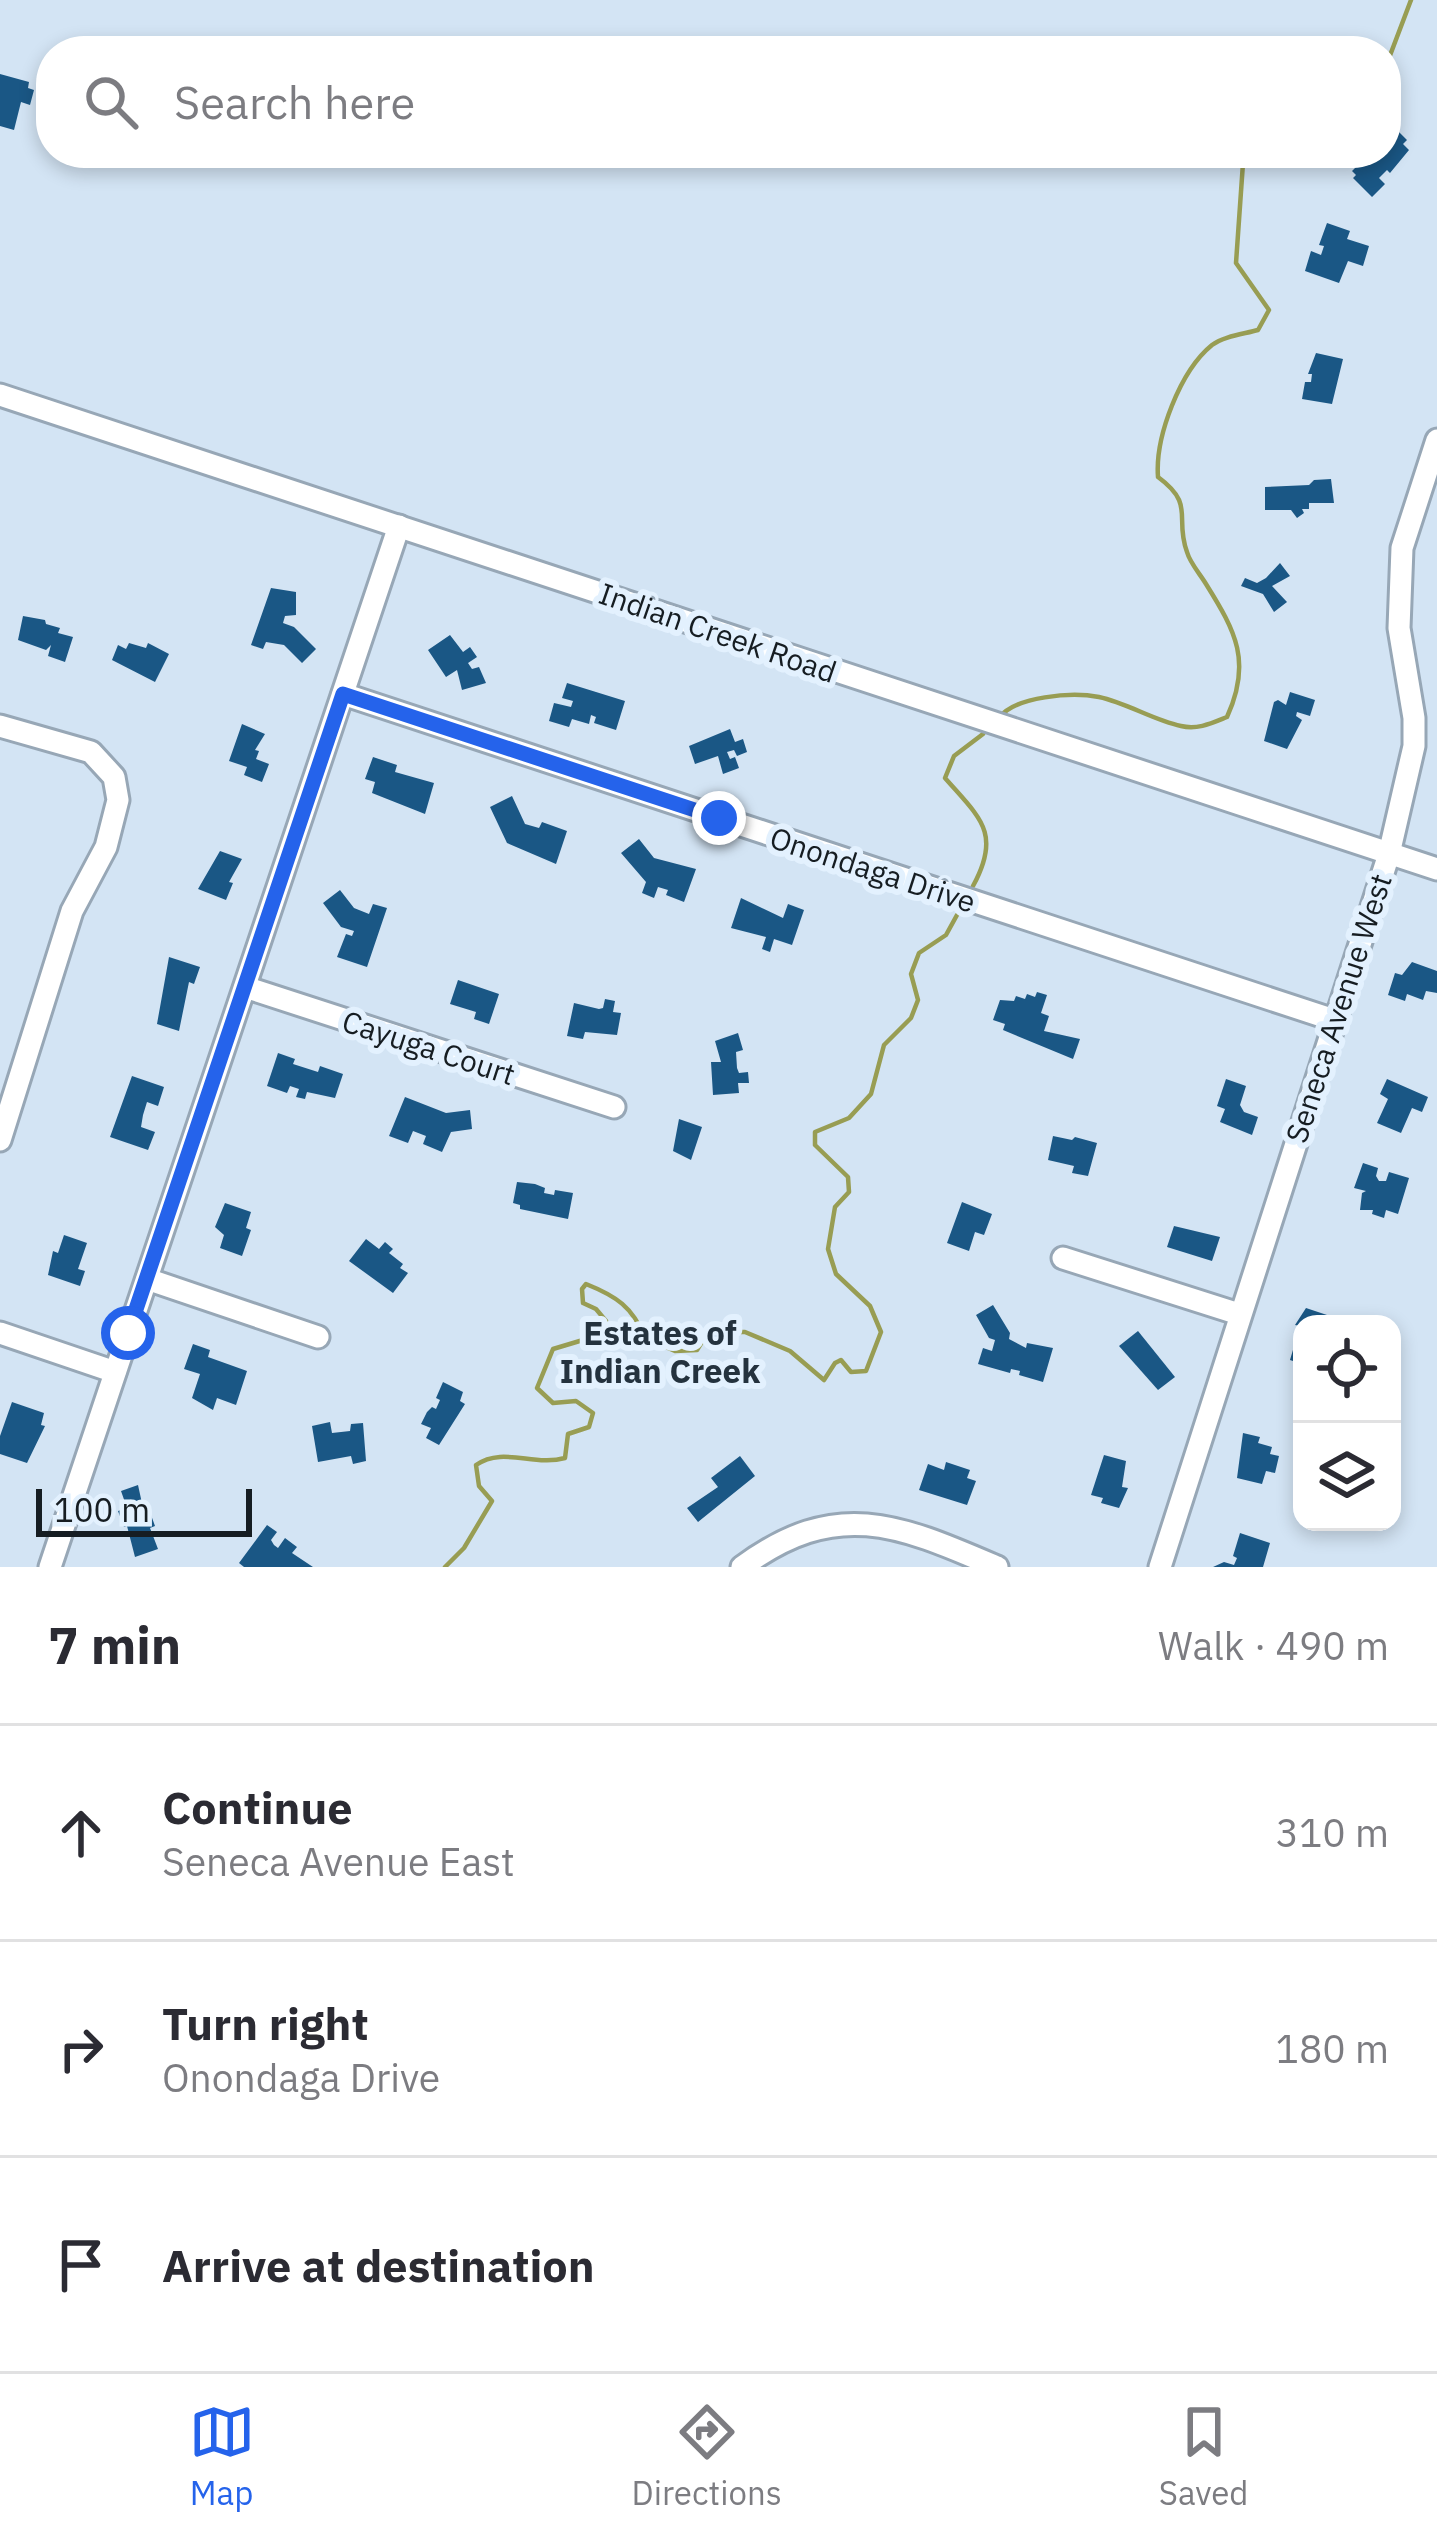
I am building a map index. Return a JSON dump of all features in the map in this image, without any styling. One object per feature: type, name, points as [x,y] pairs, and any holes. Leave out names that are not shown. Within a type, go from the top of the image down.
[{"type":"street","name":"Indian Creek Road","points":[[0,395],[1437,869]]},
{"type":"street","name":"Seneca Avenue West","points":[[1160,1567],[1389,854],[1414,746],[1398,614],[1402,548],[1437,440]]},
{"type":"street","points":[[50,1567],[399,526]]},
{"type":"street","name":"Onondaga Drive","points":[[343,694],[1334,1020]]},
{"type":"street","points":[[0,726],[91,752],[113,777],[118,800],[106,847],[72,911],[0,1140]]},
{"type":"street","name":"Cayuga Court","points":[[245,987],[614,1107]]},
{"type":"street","points":[[1063,1258],[1239,1314]]},
{"type":"street","points":[[147,1279],[318,1336]]},
{"type":"street","points":[[0,1333],[116,1372]]},
{"type":"street","points":[[742,1567],[797,1534],[862,1523],[926,1537],[997,1567]]},
{"type":"building","points":[[0,74],[29,82],[28,88],[34,90],[30,105],[21,102],[14,130],[0,126]]},
{"type":"building","points":[[1401,134],[1407,140],[1403,144],[1409,150],[1401,160]]},
{"type":"building","points":[[1394,168],[1379,178],[1385,184],[1372,197],[1352,171]]},
{"type":"building","points":[[1327,223],[1350,231],[1347,239],[1369,246],[1363,266],[1348,261],[1339,283],[1305,271],[1311,251],[1321,255],[1324,246],[1319,245]]},
{"type":"building","points":[[1316,353],[1343,359],[1332,404],[1302,399],[1305,382],[1311,382],[1312,374],[1308,374]]},
{"type":"building","points":[[1331,479],[1334,503],[1309,503],[1309,509],[1302,509],[1304,513],[1297,518],[1291,510],[1265,510],[1265,487]]},
{"type":"building","points":[[1280,563],[1290,576],[1272,586],[1287,602],[1274,612],[1263,594],[1241,586],[1245,578],[1257,583],[1266,578]]},
{"type":"building","points":[[271,588],[296,592],[296,615],[285,616],[283,623],[294,627],[316,649],[302,663],[284,645],[266,642],[263,649],[251,645]]},
{"type":"building","points":[[23,616],[45,620],[60,628],[58,633],[73,637],[65,662],[48,656],[51,645],[46,650],[18,640]]},
{"type":"building","points":[[450,635],[463,652],[470,647],[477,657],[468,663],[472,669],[479,667],[486,683],[462,690],[457,670],[446,677],[428,650]]},
{"type":"building","points":[[129,643],[146,648],[148,643],[169,654],[155,682],[112,660],[118,645],[126,649]]},
{"type":"building","points":[[567,683],[625,701],[616,730],[594,723],[596,717],[591,715],[589,724],[572,719],[569,727],[549,721],[554,703],[571,707],[573,701],[562,698]]},
{"type":"building","points":[[1290,692],[1315,700],[1310,716],[1297,712],[1302,720],[1287,749],[1264,741],[1274,702],[1286,705]]},
{"type":"building","points":[[242,724],[265,734],[255,750],[259,751],[256,759],[269,764],[262,782],[244,775],[247,767],[229,761]]},
{"type":"building","points":[[730,729],[735,742],[743,739],[747,752],[737,756],[734,750],[727,752],[739,768],[723,774],[718,756],[695,764],[689,746]]},
{"type":"building","points":[[373,757],[397,765],[395,772],[434,783],[425,814],[372,793],[375,782],[365,779]]},
{"type":"building","points":[[512,796],[525,824],[539,828],[542,822],[567,831],[556,864],[507,843],[490,807]]},
{"type":"building","points":[[639,839],[654,858],[696,869],[684,902],[658,887],[654,898],[642,893],[646,882],[621,853]]},
{"type":"building","points":[[220,851],[242,859],[229,882],[233,883],[226,900],[198,889]]},
{"type":"building","points":[[340,890],[354,908],[369,914],[373,904],[387,908],[367,967],[337,957],[346,934],[352,936],[354,931],[341,927],[323,903]]},
{"type":"building","points":[[741,898],[783,918],[788,904],[804,910],[792,945],[774,939],[770,952],[762,949],[766,937],[731,928]]},
{"type":"building","points":[[169,957],[200,967],[194,984],[189,982],[179,1031],[157,1024]]},
{"type":"building","points":[[1412,962],[1437,971],[1437,993],[1426,991],[1423,1000],[1407,994],[1405,1001],[1388,995],[1395,973],[1402,975]]},
{"type":"building","points":[[458,980],[499,994],[489,1024],[474,1019],[476,1012],[450,1004]]},
{"type":"building","points":[[1037,992],[1047,995],[1041,1013],[1049,1016],[1044,1031],[1080,1039],[1073,1059],[1003,1030],[1005,1024],[993,1020],[1000,1000],[1025,999],[1027,994],[1035,997]]},
{"type":"building","points":[[605,999],[615,1001],[613,1012],[621,1013],[617,1035],[585,1032],[583,1039],[567,1036],[574,1003],[599,1009]]},
{"type":"building","points":[[738,1033],[743,1050],[736,1052],[737,1068],[739,1073],[748,1072],[749,1083],[738,1083],[739,1093],[713,1095],[711,1062],[721,1062],[715,1041]]},
{"type":"building","points":[[278,1053],[295,1059],[293,1064],[343,1074],[335,1098],[307,1092],[305,1099],[296,1097],[299,1089],[290,1086],[287,1093],[267,1086]]},
{"type":"building","points":[[132,1076],[164,1087],[158,1106],[147,1102],[143,1115],[141,1127],[155,1132],[148,1150],[110,1137]]},
{"type":"building","points":[[1226,1079],[1246,1086],[1240,1105],[1244,1112],[1258,1117],[1252,1135],[1220,1122],[1225,1109],[1217,1106]]},
{"type":"building","points":[[1387,1079],[1428,1097],[1422,1112],[1412,1108],[1401,1133],[1377,1123],[1388,1099],[1380,1094]]},
{"type":"building","points":[[405,1097],[446,1113],[470,1110],[472,1129],[451,1132],[442,1152],[423,1144],[426,1136],[413,1131],[408,1143],[389,1136]]},
{"type":"building","points":[[679,1119],[702,1127],[691,1160],[673,1151]]},
{"type":"building","points":[[1053,1136],[1097,1143],[1088,1176],[1072,1173],[1074,1166],[1048,1160]]},
{"type":"building","points":[[1363,1163],[1378,1168],[1379,1181],[1386,1181],[1389,1172],[1409,1178],[1398,1214],[1386,1210],[1384,1218],[1372,1214],[1373,1210],[1360,1210],[1366,1191],[1354,1188]]},
{"type":"building","points":[[517,1182],[535,1184],[554,1195],[555,1190],[573,1193],[568,1219],[520,1209],[513,1203]]},
{"type":"building","points":[[962,1202],[992,1214],[984,1235],[975,1232],[969,1251],[947,1243]]},
{"type":"building","points":[[225,1203],[251,1212],[246,1228],[251,1230],[242,1256],[220,1248],[224,1235],[215,1227]]},
{"type":"building","points":[[1174,1226],[1220,1237],[1212,1261],[1167,1247]]},
{"type":"building","points":[[64,1235],[87,1243],[78,1269],[85,1271],[80,1286],[48,1275],[53,1251],[58,1253]]},
{"type":"building","points":[[366,1239],[379,1249],[385,1242],[408,1273],[393,1293],[349,1261]]},
{"type":"building","points":[[993,1305],[1009,1339],[1026,1348],[1027,1343],[1053,1348],[1043,1382],[1019,1375],[1020,1371],[1011,1369],[1010,1373],[978,1364],[983,1348],[992,1351],[995,1340],[976,1315]]},
{"type":"building","points":[[1138,1331],[1175,1377],[1158,1390],[1119,1346]]},
{"type":"building","points":[[193,1344],[210,1350],[208,1357],[247,1371],[236,1405],[217,1398],[213,1410],[192,1398],[200,1374],[184,1369]]},
{"type":"building","points":[[443,1382],[463,1392],[460,1401],[465,1404],[439,1445],[426,1438],[431,1428],[421,1424],[432,1407],[436,1409]]},
{"type":"building","points":[[12,1402],[44,1413],[41,1425],[45,1426],[27,1463],[0,1454],[0,1436]]},
{"type":"building","points":[[330,1422],[332,1433],[350,1431],[351,1424],[363,1423],[366,1461],[353,1464],[351,1456],[318,1462],[312,1426]]},
{"type":"building","points":[[1243,1433],[1260,1437],[1258,1443],[1272,1447],[1270,1454],[1279,1456],[1275,1473],[1266,1471],[1262,1484],[1237,1478]]},
{"type":"building","points":[[1104,1455],[1126,1461],[1122,1487],[1128,1488],[1119,1508],[1091,1495]]},
{"type":"building","points":[[740,1456],[755,1476],[698,1522],[687,1508],[718,1487],[711,1478]]},
{"type":"building","points":[[946,1462],[970,1470],[967,1478],[976,1481],[967,1505],[919,1490],[928,1464],[944,1470]]},
{"type":"building","points":[[138,1485],[145,1517],[151,1515],[155,1526],[150,1528],[158,1549],[135,1557],[118,1511],[127,1508],[121,1491]]},
{"type":"building","points":[[267,1525],[277,1532],[271,1540],[274,1545],[278,1548],[285,1538],[297,1547],[292,1553],[313,1567],[244,1567],[239,1563]]},
{"type":"building","points":[[1240,1533],[1270,1543],[1263,1567],[1213,1567],[1224,1562],[1234,1565]]},
{"type":"waterway","points":[[1397,36],[1411,0]]},
{"type":"waterway","points":[[999,718],[1031,700],[1074,695],[1099,697],[1187,727],[1227,717],[1238,680],[1237,648],[1225,617],[1188,556],[1180,504],[1158,477],[1158,461],[1172,406],[1200,356],[1228,337],[1258,330],[1269,310],[1236,263],[1243,168]]},
{"type":"waterway","points":[[973,886],[986,852],[983,827],[945,778],[954,756],[983,734]]},
{"type":"waterway","points":[[445,1567],[464,1548],[492,1501],[479,1486],[476,1465],[497,1457],[565,1458],[568,1434],[589,1427],[593,1413],[576,1401],[553,1403],[537,1388],[553,1349],[593,1337],[606,1321],[583,1303],[586,1284],[622,1304],[645,1338],[675,1351],[697,1350],[708,1332],[745,1332],[790,1351],[824,1380],[841,1360],[851,1372],[866,1371],[881,1332],[870,1306],[836,1274],[828,1249],[835,1207],[849,1192],[848,1177],[815,1145],[815,1132],[849,1118],[871,1094],[884,1045],[911,1018],[918,1000],[911,974],[919,953],[946,935],[957,915]]},
{"type":"district","name":"Estates of Indian Creek","points":[[660,1351]]},
{"type":"route","points":[[128,1333],[343,694],[719,818]]}]
